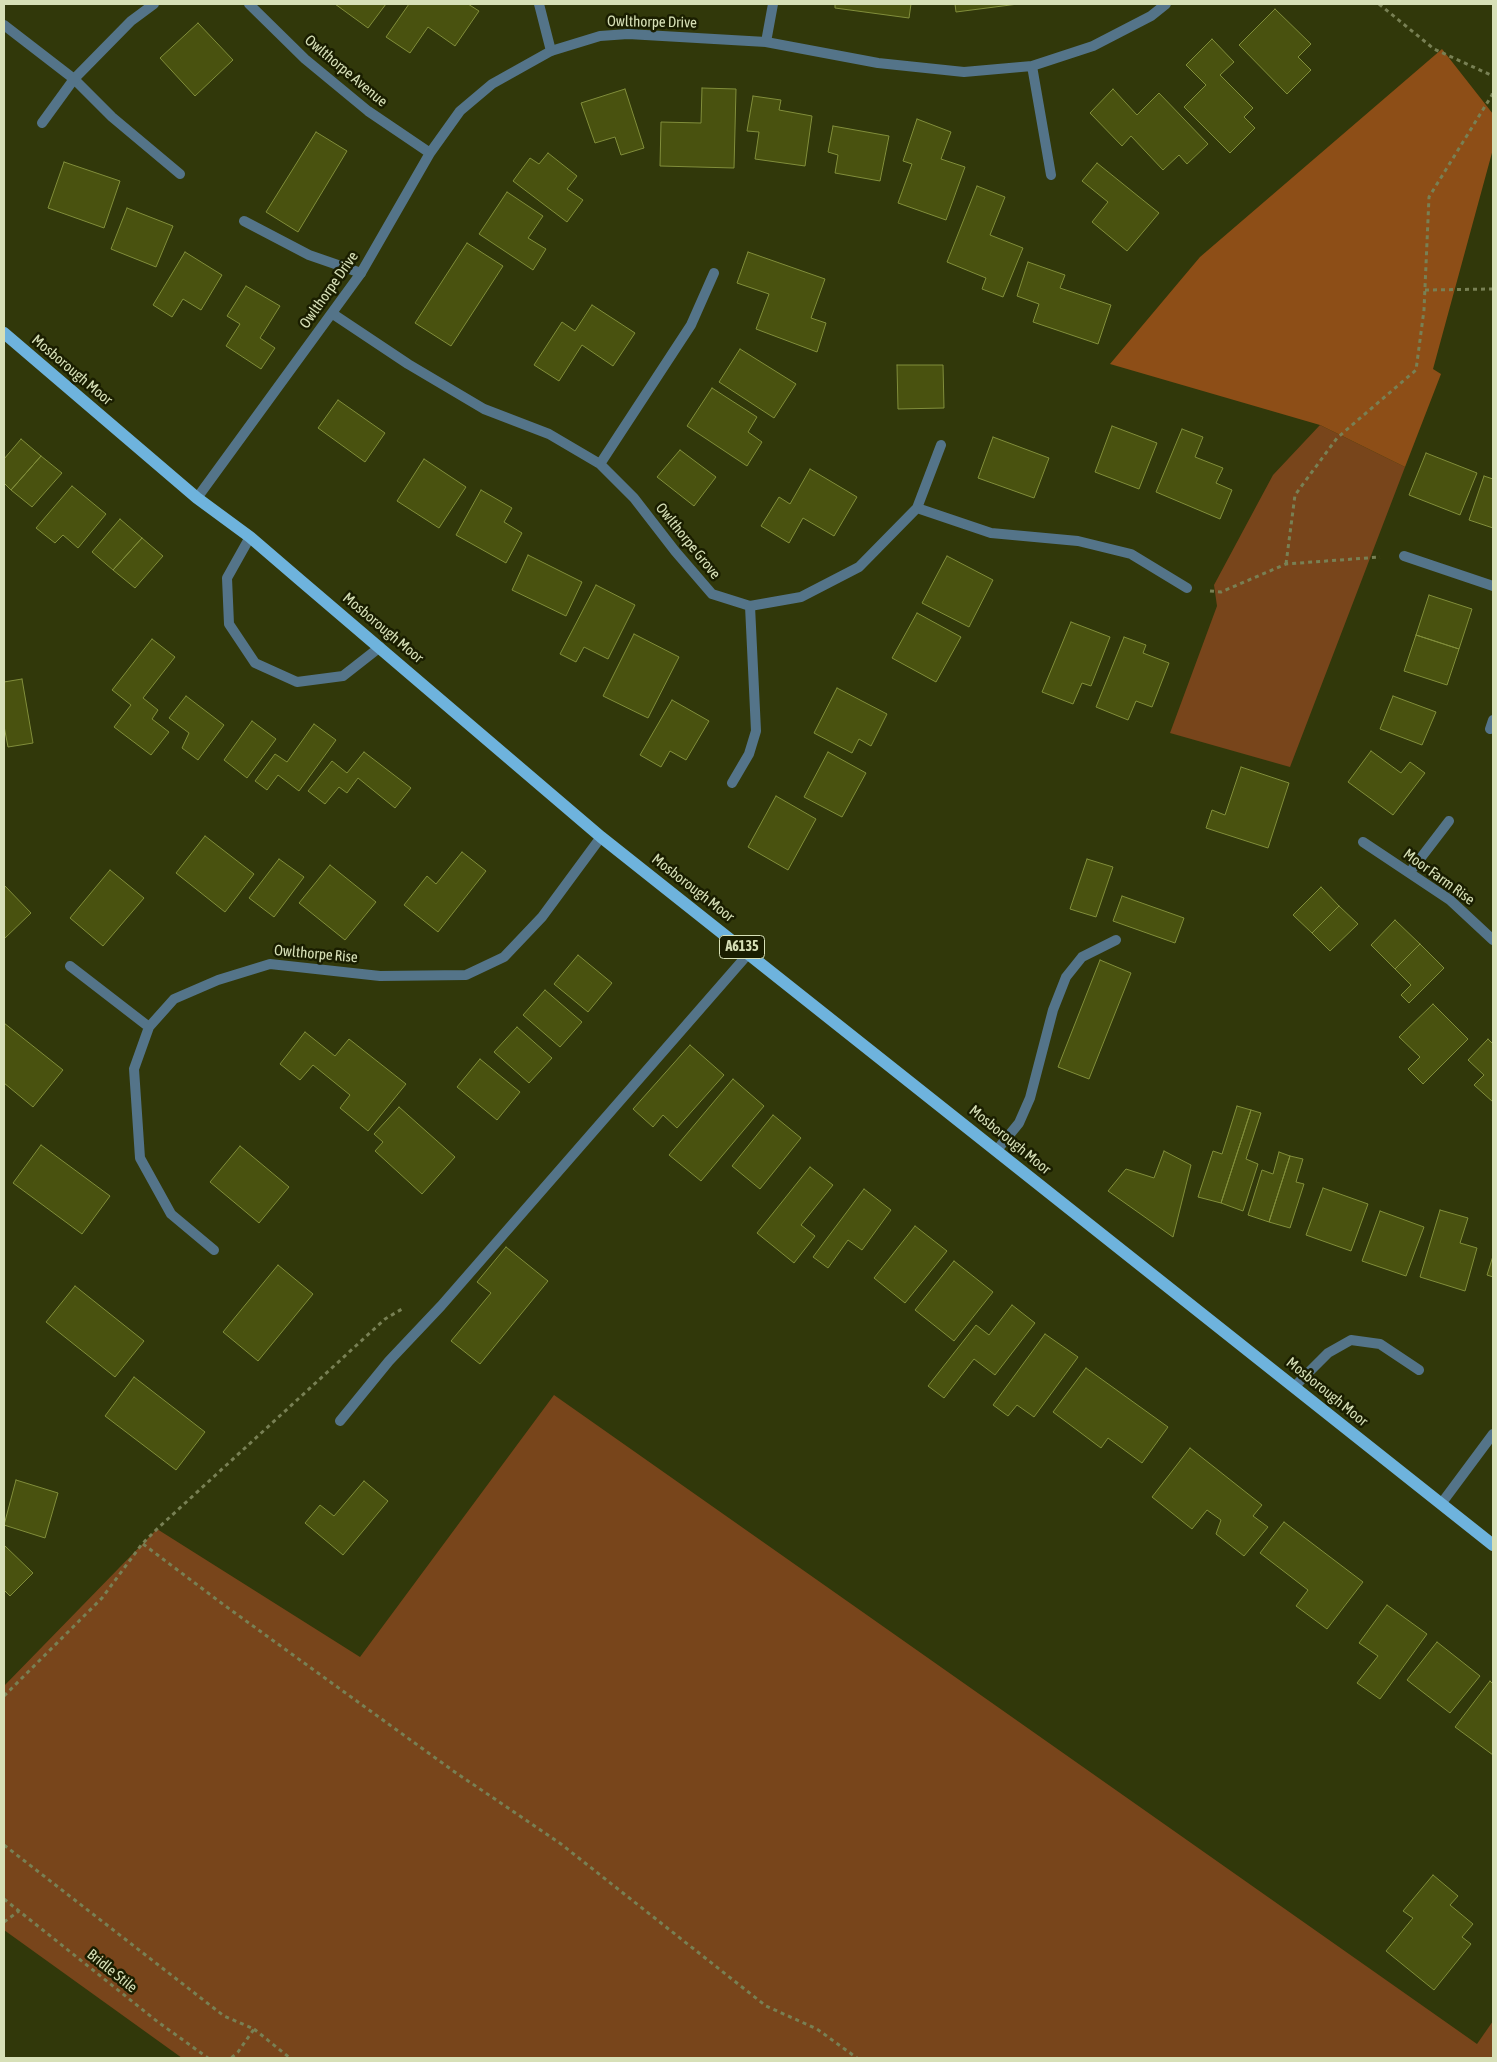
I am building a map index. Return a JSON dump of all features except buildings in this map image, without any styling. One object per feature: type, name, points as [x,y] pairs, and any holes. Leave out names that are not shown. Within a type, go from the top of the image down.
[{"type":"main road","name":"Mosborough Moor","points":[[4,333],[197,498],[250,537],[601,837],[750,953],[1493,1545]]},
{"type":"street","points":[[42,124],[74,79],[131,20],[154,4]]},
{"type":"street","name":"Owlthorpe Avenue","points":[[249,4],[305,59],[368,111],[430,153]]},
{"type":"street","points":[[539,4],[551,51]]},
{"type":"street","points":[[766,42],[773,4]]},
{"type":"street","name":"Owlthorpe Drive","points":[[197,498],[361,273],[430,153],[460,111],[492,84],[551,51],[600,36],[628,34],[766,42],[878,63],[964,72],[1032,66],[1093,46],[1150,16],[1166,4]]},
{"type":"street","points":[[4,25],[74,79],[112,117],[180,174]]},
{"type":"street","points":[[1032,66],[1051,175]]},
{"type":"street","points":[[244,221],[309,255],[361,273]]},
{"type":"street","points":[[600,464],[691,325],[714,273]]},
{"type":"street","name":"Owlthorpe Grove","points":[[332,314],[408,364],[484,409],[549,434],[600,464],[634,498],[675,551],[712,594],[750,606],[801,598],[859,567],[916,508],[941,445]]},
{"type":"street","points":[[916,508],[991,533],[1078,541],[1131,554],[1187,588]]},
{"type":"street","points":[[250,537],[227,578],[228,615],[229,624],[255,663],[297,682],[325,679],[343,676],[380,647]]},
{"type":"street","points":[[1404,556],[1493,586]]},
{"type":"street","points":[[732,783],[748,754],[756,731],[750,606]]},
{"type":"street","points":[[1410,872],[1450,821]]},
{"type":"street","name":"Owlthorpe Rise","points":[[214,1250],[171,1214],[140,1158],[134,1069],[148,1027],[174,1000],[218,980],[270,964],[380,976],[466,975],[504,957],[542,917],[601,837]]},
{"type":"street","name":"Moor Farm Rise","points":[[1363,842],[1450,900],[1493,940]]},
{"type":"street","points":[[997,1150],[1019,1122],[1030,1098],[1053,1010],[1066,977],[1082,957],[1116,940]]},
{"type":"street","points":[[340,1421],[389,1360],[441,1306],[750,953]]},
{"type":"street","points":[[70,966],[148,1027]]},
{"type":"street","points":[[1294,1387],[1328,1353],[1351,1340],[1380,1344],[1419,1370]]},
{"type":"street","points":[[1441,1504],[1493,1434]]},
{"type":"path","points":[[1379,4],[1434,49],[1493,76]]},
{"type":"path","points":[[1286,564],[1295,495],[1337,438],[1416,370],[1424,310],[1429,197],[1492,95],[1493,90]]},
{"type":"path","points":[[1425,290],[1493,289]]},
{"type":"path","points":[[1187,588],[1221,592],[1286,564],[1404,556]]},
{"type":"path","points":[[4,1696],[102,1598],[142,1544],[171,1515],[385,1319],[409,1305]]},
{"type":"path","points":[[142,1544],[452,1770],[561,1844],[766,2006],[817,2029],[857,2058]]},
{"type":"path","points":[[4,1845],[224,2016],[254,2029],[290,2058]]},
{"type":"path","name":"Bridle Stile","points":[[4,1899],[158,2022],[208,2058]]},
{"type":"path","points":[[4,1922],[20,1911]]},
{"type":"path","points":[[230,2058],[238,2052],[254,2029]]},
{"type":"shaded area","points":[[1442,49],[1493,114],[1493,149],[1433,369],[1441,374],[1405,467],[1320,425],[1110,364],[1200,257]]},
{"type":"shaded area","points":[[1320,425],[1405,467],[1290,767],[1170,733],[1217,606],[1214,585],[1273,475]]},
{"type":"shaded area","points":[[554,1395],[1477,2044],[1493,2021],[1493,2058],[182,2058],[4,1930],[4,1686],[157,1529],[360,1657]]}]
